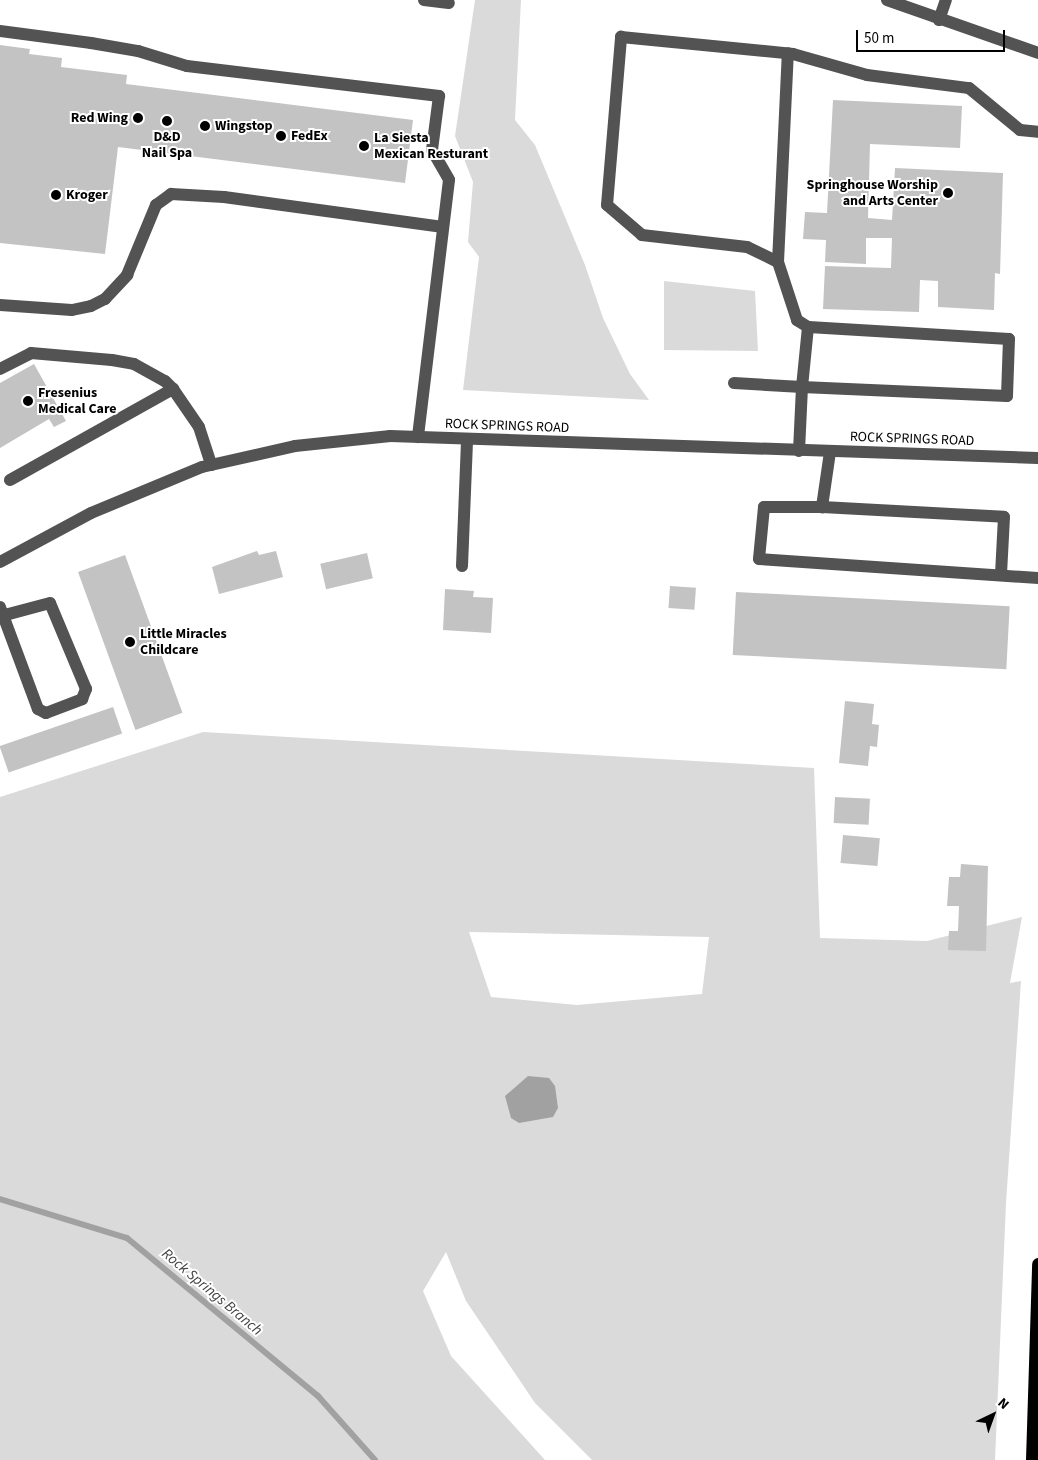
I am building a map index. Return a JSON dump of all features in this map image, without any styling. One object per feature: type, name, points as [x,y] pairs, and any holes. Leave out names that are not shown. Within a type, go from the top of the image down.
[{"type":"main road","points":[[1032,1460],[1038,1264]]},
{"type":"street","points":[[424,0],[449,3]]},
{"type":"street","points":[[887,0],[939,20],[1038,53]]},
{"type":"street","points":[[939,20],[946,0]]},
{"type":"street","points":[[0,31],[119,48],[186,66],[439,96],[432,150],[449,180],[418,438]]},
{"type":"street","points":[[778,262],[747,247],[642,235],[607,205],[621,37],[788,53],[867,75],[969,88],[1020,130],[1038,132]]},
{"type":"street","points":[[734,383],[1007,396],[1009,339],[808,327],[797,320],[778,262],[788,53]]},
{"type":"street","points":[[0,305],[72,310],[91,306],[105,299],[127,275],[156,205],[171,194],[224,197],[443,227]]},
{"type":"street","points":[[799,451],[802,387],[808,327]]},
{"type":"street","points":[[0,369],[31,353],[112,360],[134,364],[173,389],[199,427],[211,465]]},
{"type":"street","points":[[10,480],[173,389]]},
{"type":"street","name":"ROCK SPRINGS ROAD","points":[[0,562],[90,513],[211,465],[295,446],[390,436],[1038,458]]},
{"type":"street","points":[[462,566],[467,440]]},
{"type":"street","points":[[822,507],[830,452]]},
{"type":"street","points":[[1001,575],[1004,517],[822,507],[764,507],[759,559],[1038,578]]},
{"type":"street","points":[[50,603],[86,689],[82,699],[46,713],[38,709],[2,611],[50,603]]},
{"type":"shaded area","points":[[475,0],[521,0],[515,120],[535,145],[585,265],[603,318],[630,374],[649,400],[463,390],[479,257],[468,242],[473,182],[455,136]]},
{"type":"shaded area","points":[[664,281],[755,291],[758,351],[664,350]]},
{"type":"shaded area","points":[[203,732],[814,768],[820,938],[927,941],[1022,917],[1010,983],[1021,981],[1006,1203],[995,1460],[592,1460],[535,1403],[466,1301],[446,1252],[423,1291],[451,1356],[545,1460],[0,1460],[0,797]],"holes":[[[469,932],[709,937],[702,994],[577,1005],[491,997]]]},
{"type":"shaded area","points":[[528,1076],[549,1078],[555,1086],[558,1108],[553,1117],[519,1123],[511,1118],[505,1096]]},
{"type":"building","points":[[0,45],[30,49],[29,54],[62,58],[61,67],[127,75],[126,84],[413,120],[405,183],[118,147],[105,254],[0,243]]},
{"type":"building","name":"Springhouse Worship and Arts Center","points":[[833,100],[962,106],[960,148],[870,144],[868,218],[892,220],[895,168],[1003,173],[1000,274],[995,273],[994,310],[938,307],[938,281],[920,280],[919,312],[823,309],[825,266],[891,268],[892,238],[866,238],[866,264],[825,262],[826,240],[803,239],[805,212],[827,213]]},
{"type":"building","name":"Fresenius Medical Care","points":[[34,364],[66,421],[54,427],[49,419],[0,448],[0,383]]},
{"type":"building","points":[[257,551],[259,555],[276,551],[283,577],[219,594],[212,567]]},
{"type":"building","points":[[367,553],[373,578],[326,589],[320,564]]},
{"type":"building","name":"Little Miracles Childcare","points":[[125,555],[182,713],[135,730],[78,572]]},
{"type":"building","points":[[670,586],[696,588],[694,610],[668,608]]},
{"type":"building","points":[[445,589],[474,591],[473,597],[493,598],[491,633],[443,630]]},
{"type":"building","points":[[736,592],[1010,606],[1006,669],[733,655]]},
{"type":"building","points":[[845,701],[874,704],[872,724],[879,725],[877,747],[870,746],[868,766],[839,763]]},
{"type":"building","points":[[113,707],[122,733],[9,773],[0,746]]},
{"type":"building","points":[[835,797],[870,799],[869,825],[834,823]]},
{"type":"building","points":[[843,835],[880,838],[877,866],[841,863]]},
{"type":"building","points":[[961,864],[988,866],[986,951],[948,950],[949,931],[958,931],[959,906],[947,906],[949,877],[960,877]]},
{"type":"waterway","name":"Rock Springs Branch","points":[[0,1199],[127,1238],[318,1396],[375,1460]]},
{"type":"place","name":"Red Wing","points":[[138,118]]},
{"type":"place","name":"D&D Nail Spa","points":[[167,121]]},
{"type":"place","name":"Wingstop","points":[[205,126]]},
{"type":"place","name":"FedEx","points":[[281,136]]},
{"type":"place","name":"La Siesta Mexican Resturant","points":[[364,146]]},
{"type":"place","name":"Springhouse Worship and Arts Center","points":[[948,193]]},
{"type":"place","name":"Kroger","points":[[56,195]]},
{"type":"place","name":"Fresenius Medical Care","points":[[28,401]]},
{"type":"place","name":"Little Miracles Childcare","points":[[130,642]]}]
